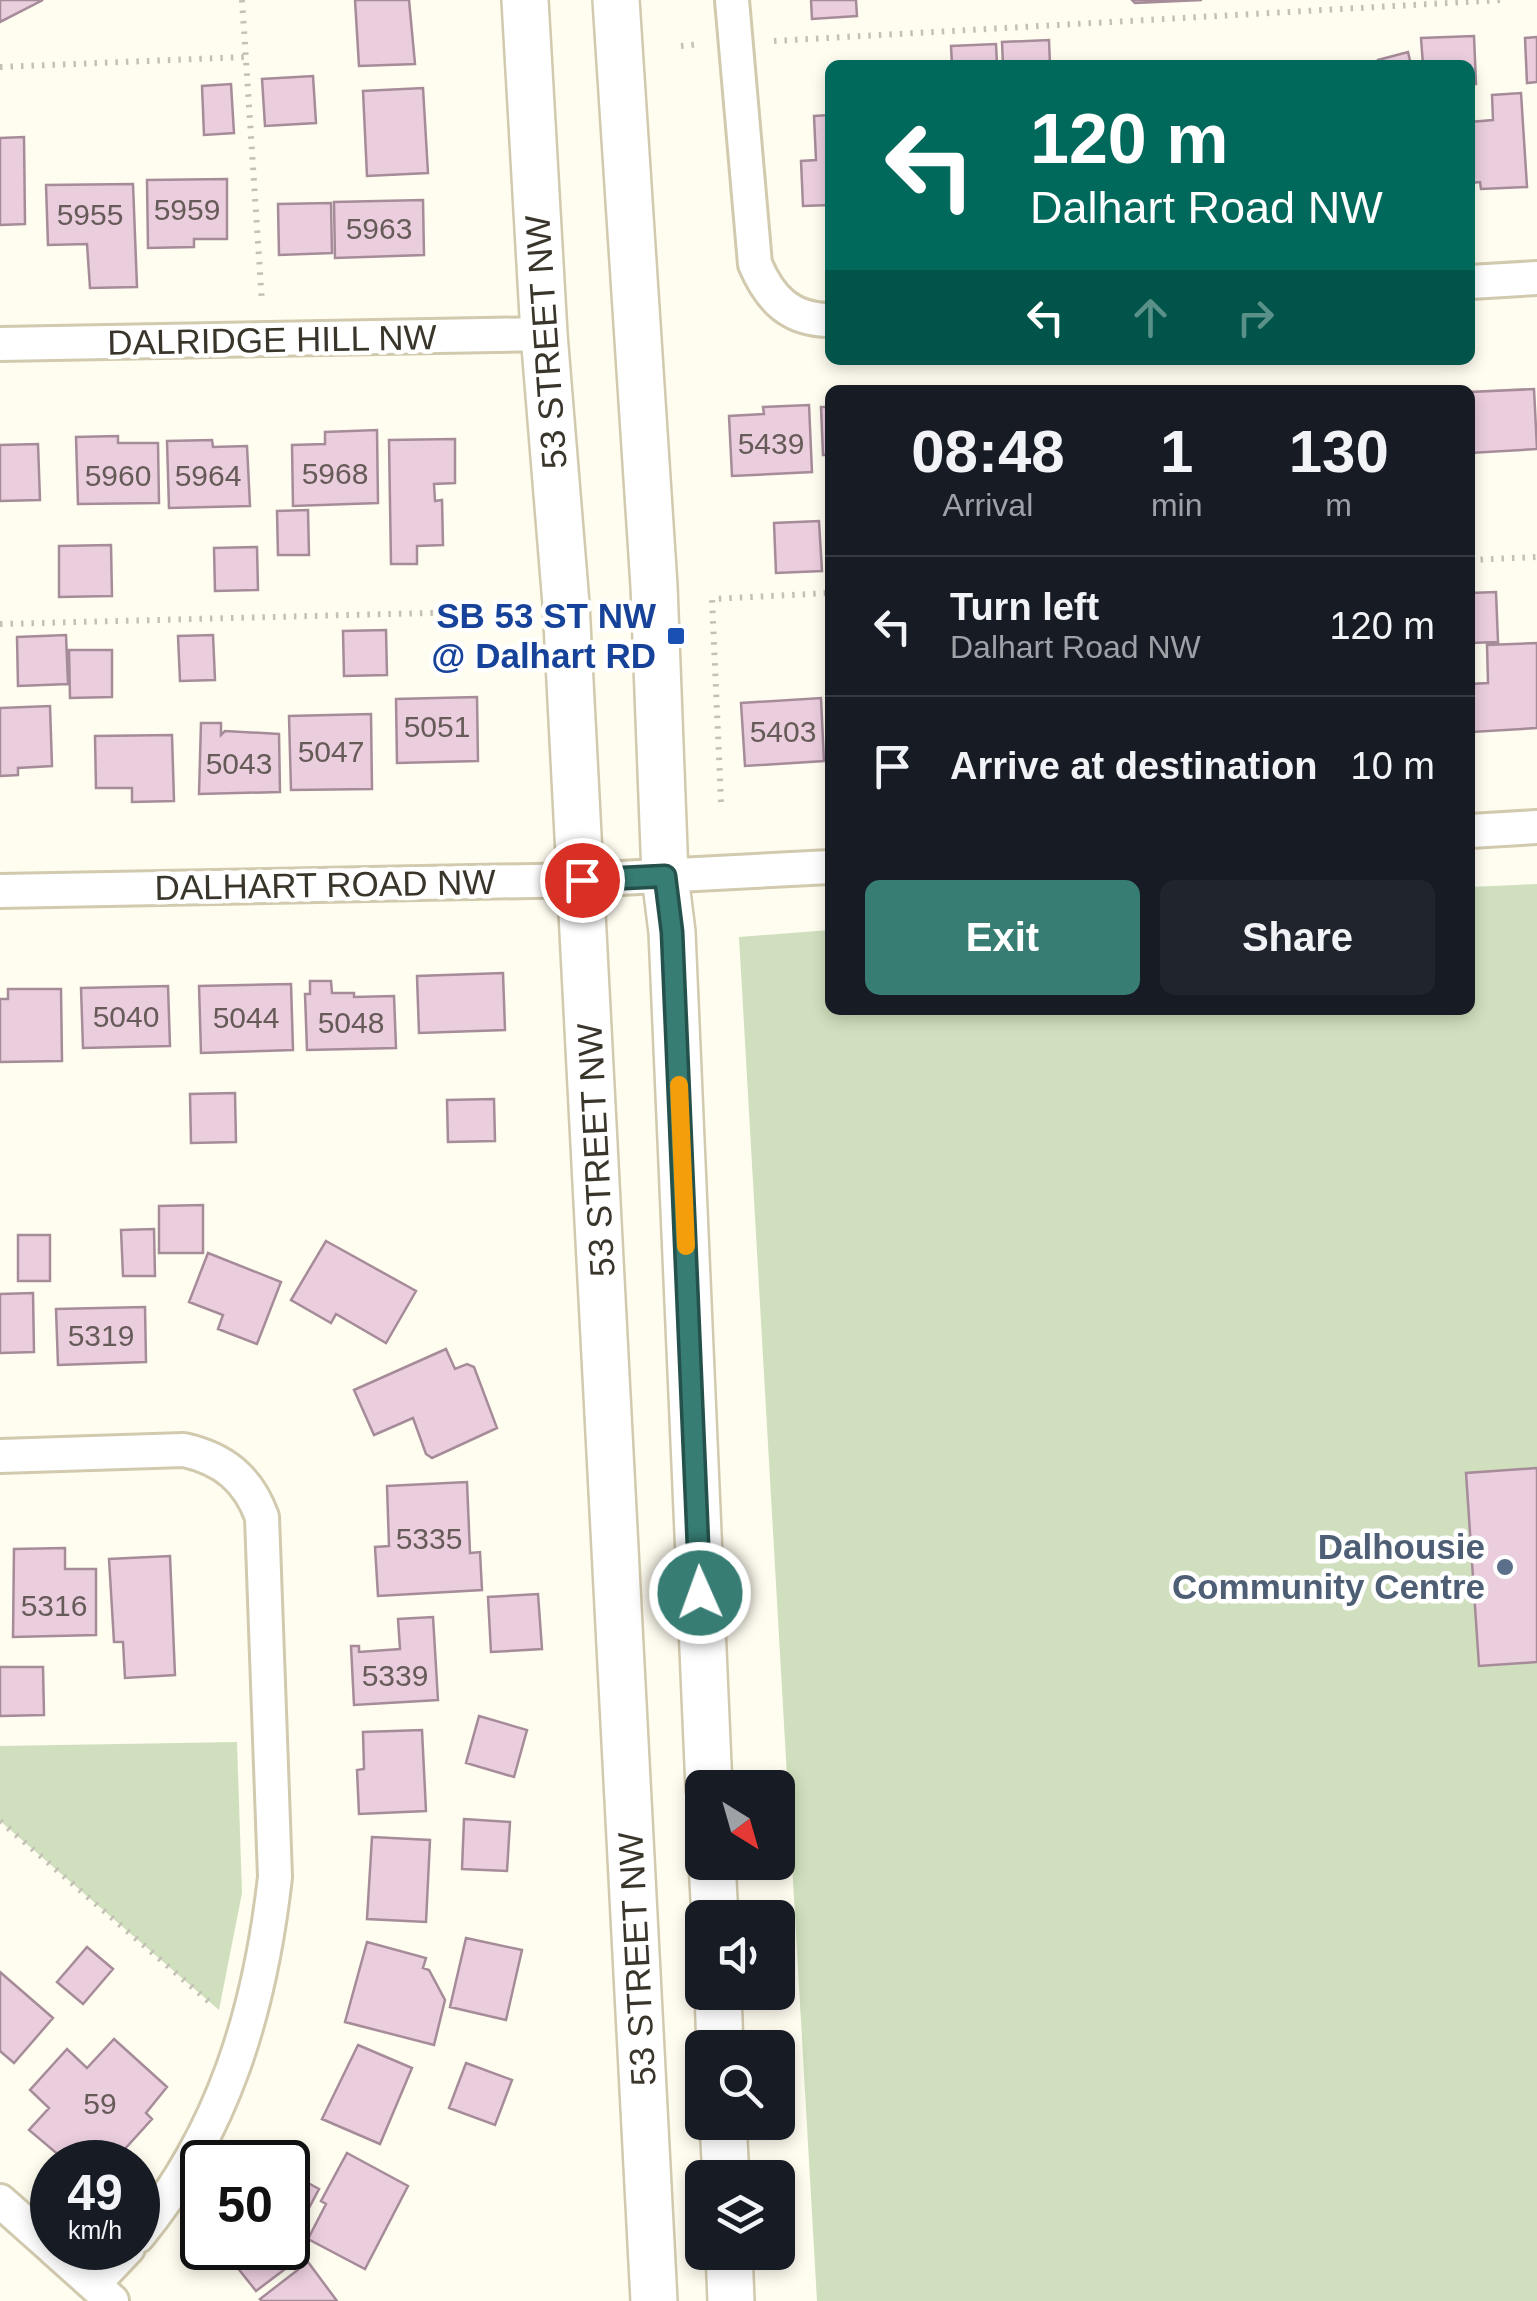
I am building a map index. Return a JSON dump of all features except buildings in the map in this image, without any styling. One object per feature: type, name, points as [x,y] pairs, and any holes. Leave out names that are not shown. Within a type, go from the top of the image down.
[{"type":"main road","name":"53 STREET NW","points":[[525,0],[582,880],[654,2301]]},
{"type":"main road","points":[[616,0],[654,586],[708,1770]]},
{"type":"main road","points":[[730,2270],[731,2301]]},
{"type":"street","points":[[732,0],[755,264],[766,291],[787,311],[825,319]]},
{"type":"street","points":[[1475,282],[1537,278]]},
{"type":"street","name":"DALRIDGE HILL NW","points":[[0,344],[544,334]]},
{"type":"street","points":[[1475,831],[1537,827]]},
{"type":"street","name":"DALHART ROAD NW","points":[[0,892],[582,880],[825,867]]},
{"type":"street","points":[[0,1456],[184,1450],[202,1454],[245,1483],[262,1517],[274,1877],[268,1936],[246,2034],[222,2103],[192,2161],[160,2205]]},
{"type":"street","points":[[0,2201],[30,2227]]},
{"type":"street","points":[[79,2270],[103,2292],[116,2270]]},
{"type":"path","points":[[242,0],[262,308]]},
{"type":"path","points":[[774,41],[1502,0]]},
{"type":"path","points":[[0,67],[245,57]]},
{"type":"path","points":[[1475,560],[1537,557]]},
{"type":"path","points":[[722,802],[712,599],[825,593]]},
{"type":"path","points":[[0,624],[505,612]]},
{"type":"path","points":[[0,1821],[219,2010]]},
{"type":"green space","points":[[1537,884],[1537,2301],[817,2301],[793,1880],[795,1770],[787,1770],[739,937],[825,930],[825,1015],[1475,1015],[1475,887]]},
{"type":"green space","points":[[237,1742],[242,1893],[219,2010],[0,1821],[0,1746]]},
{"type":"slow traffic","points":[[679,1085],[686,1246]]},
{"type":"place","name":"SB 53 ST NW @ Dalhart RD","points":[[676,636]]},
{"type":"place","name":"Dalhousie Community Centre","points":[[1505,1567]]},
{"type":"route","points":[[582,880],[665,876],[672,932],[700,1593]]}]
